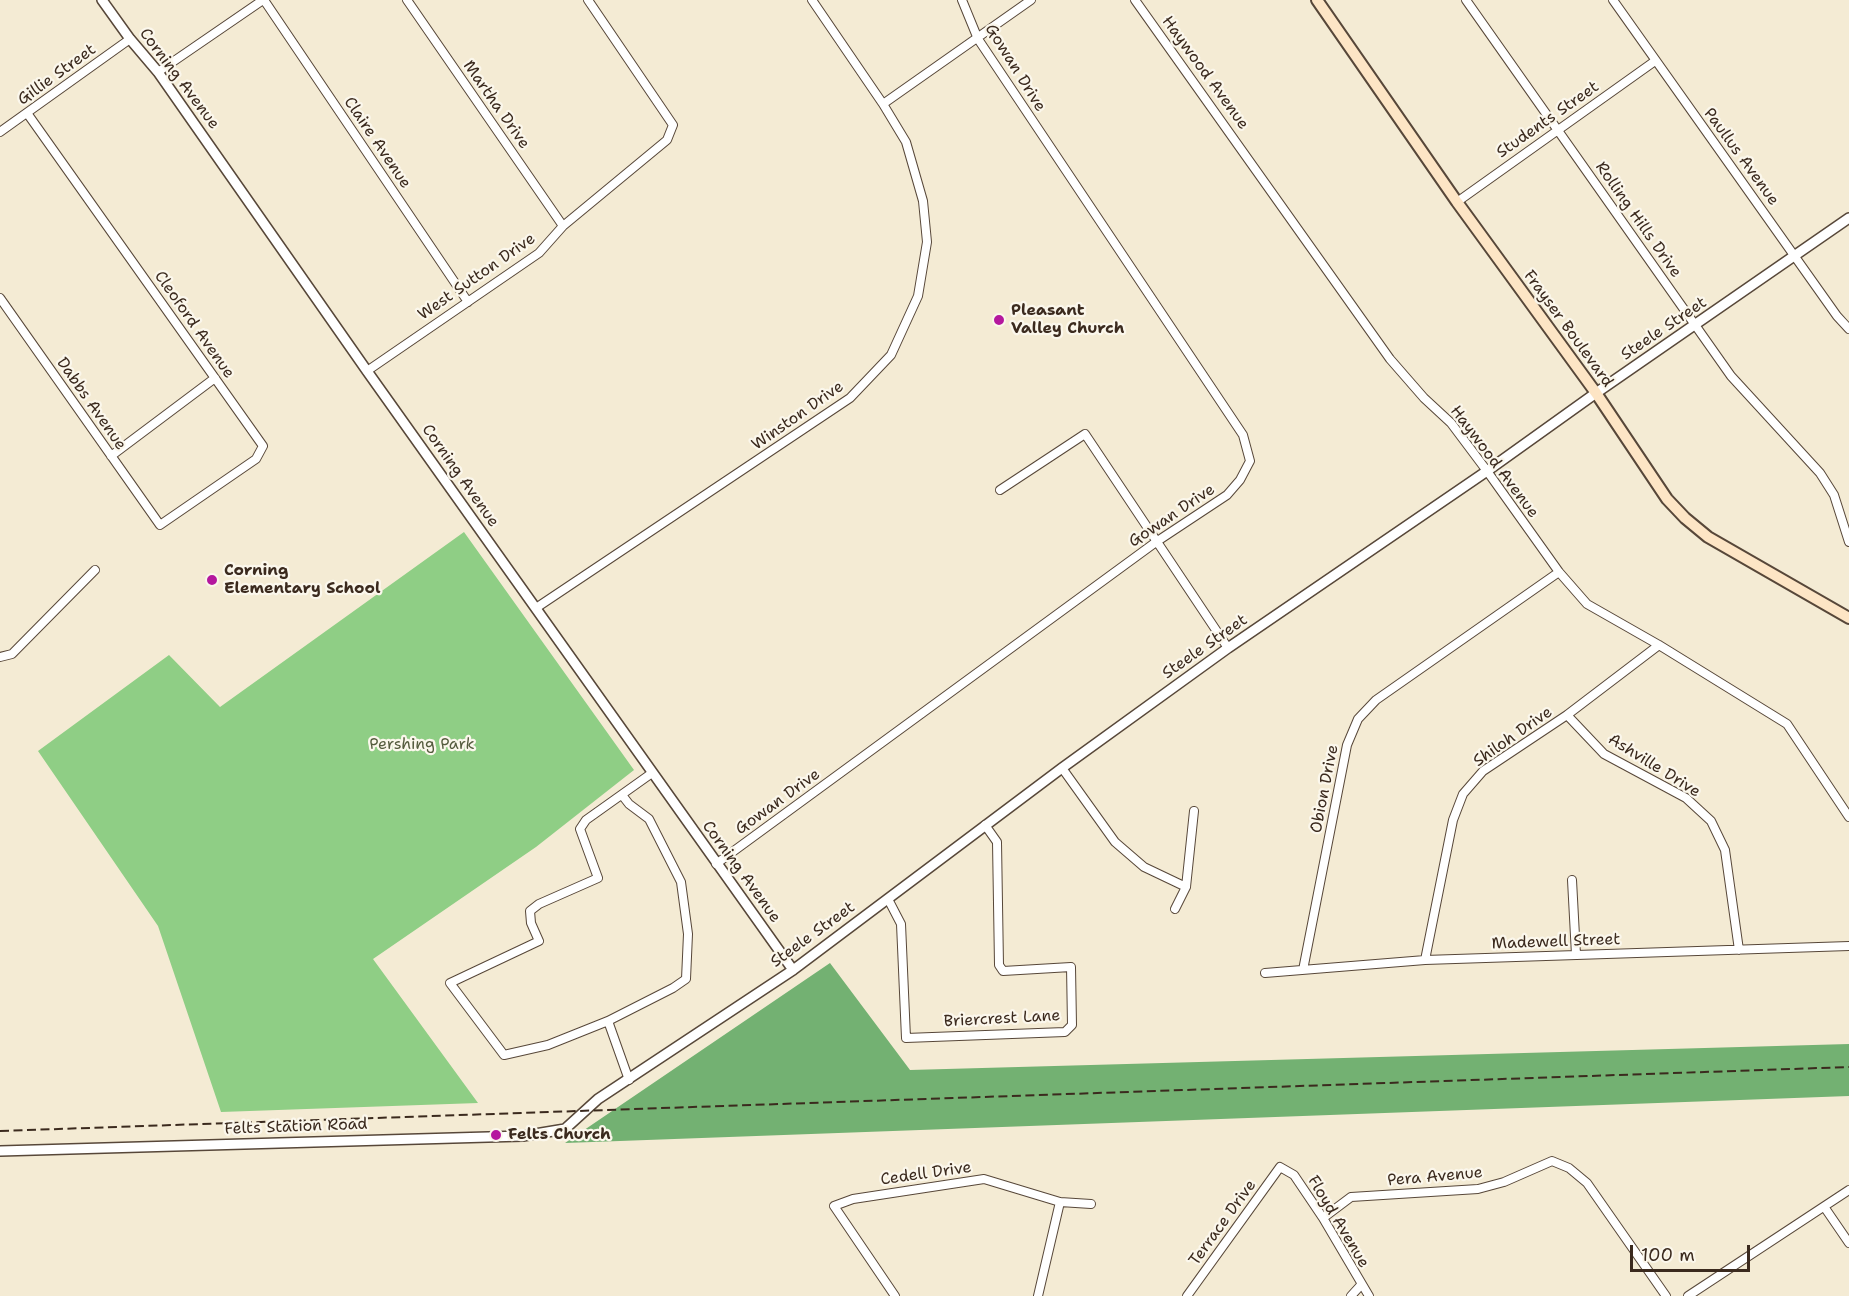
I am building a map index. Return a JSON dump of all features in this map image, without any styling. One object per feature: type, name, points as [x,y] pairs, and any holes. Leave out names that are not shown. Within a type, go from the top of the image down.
[{"type":"main road","name":"Frayser Boulevard","points":[[1317,0],[1457,202],[1596,393],[1667,499],[1708,537],[1849,618]]},
{"type":"street","name":"Corning Avenue","points":[[102,0],[130,39],[158,72],[792,970]]},
{"type":"street","points":[[158,72],[263,0]]},
{"type":"street","name":"Claire Avenue","points":[[263,0],[468,302]]},
{"type":"street","name":"Martha Drive","points":[[407,0],[563,226]]},
{"type":"street","name":"West Sutton Drive","points":[[367,371],[539,253],[563,226],[667,140],[673,125],[588,0]]},
{"type":"street","name":"Winston Drive","points":[[536,609],[850,398],[891,355],[918,296],[927,242],[923,201],[906,142],[812,0]]},
{"type":"street","name":"Gowan Drive","points":[[716,864],[1156,542],[1227,495],[1240,480],[1250,461],[1243,435],[978,39],[962,0]]},
{"type":"street","points":[[883,104],[1031,0]]},
{"type":"street","name":"Haywood Avenue","points":[[1136,0],[1390,359],[1424,398],[1450,423],[1559,572],[1587,604],[1659,645],[1787,724],[1849,817]]},
{"type":"street","name":"Rolling Hills Drive","points":[[1466,0],[1731,376],[1820,473],[1834,495],[1849,542]]},
{"type":"street","name":"Paullus Avenue","points":[[1613,0],[1837,316],[1849,329]]},
{"type":"street","name":"Gillie Street","points":[[0,132],[130,39]]},
{"type":"street","name":"Students Street","points":[[1457,202],[1655,61]]},
{"type":"street","name":"Cleoford Avenue","points":[[27,113],[263,446],[256,459],[160,525]]},
{"type":"street","name":"Steele Street","points":[[586,1111],[598,1099],[792,970],[1062,768],[1228,648],[1487,471],[1849,218]]},
{"type":"street","name":"Dabbs Avenue","points":[[0,298],[160,525]]},
{"type":"street","points":[[111,456],[215,378]]},
{"type":"street","points":[[1000,490],[1085,434],[1228,648]]},
{"type":"street","points":[[0,657],[12,654],[95,570]]},
{"type":"street","name":"Obion Drive","points":[[1303,970],[1347,745],[1358,719],[1376,700],[1559,572]]},
{"type":"street","name":"Shiloh Drive","points":[[1425,960],[1453,820],[1463,794],[1483,771],[1567,715],[1659,645]]},
{"type":"street","name":"Ashville Drive","points":[[1567,715],[1604,754],[1686,798],[1711,821],[1725,850],[1739,950]]},
{"type":"street","points":[[1062,768],[1114,842],[1144,867],[1186,887]]},
{"type":"street","points":[[622,795],[629,804],[649,819],[681,882],[688,934],[686,980],[608,1021],[548,1045],[504,1055],[450,983],[539,941],[531,923],[530,911],[538,904],[598,878],[580,829],[586,820],[652,773]]},
{"type":"street","points":[[1175,909],[1186,887],[1194,811]]},
{"type":"street","name":"Briercrest Lane","points":[[888,899],[901,924],[906,1038],[1065,1032],[1072,1025],[1071,967],[1003,971],[999,964],[997,842],[985,825]]},
{"type":"street","points":[[1572,880],[1576,955]]},
{"type":"street","name":"Madewell Street","points":[[1265,973],[1425,960],[1849,946]]},
{"type":"street","points":[[608,1021],[629,1080]]},
{"type":"street","name":"Felts Station Road","points":[[0,1151],[523,1136],[565,1129],[586,1111]]},
{"type":"street","name":"Pera Avenue","points":[[1323,1218],[1351,1197],[1478,1189],[1504,1182],[1552,1161],[1569,1168],[1587,1184],[1666,1296]]},
{"type":"street","name":"Floyd Avenue","points":[[1280,1167],[1294,1175],[1323,1218],[1369,1296]]},
{"type":"street","name":"Terrace Drive","points":[[1187,1296],[1280,1167]]},
{"type":"street","name":"Cedell Drive","points":[[895,1296],[834,1206],[853,1199],[984,1179],[1060,1202],[1091,1204]]},
{"type":"street","points":[[1688,1296],[1825,1208],[1849,1190]]},
{"type":"street","points":[[1038,1296],[1060,1202]]},
{"type":"street","points":[[1825,1208],[1849,1243]]},
{"type":"street","points":[[1351,1296],[1361,1285]]},
{"type":"green space","name":"Pershing Park","points":[[464,532],[634,770],[536,847],[373,959],[478,1103],[221,1112],[158,926],[38,751],[169,655],[220,707]]},
{"type":"green space","points":[[830,963],[910,1070],[1849,1044],[1849,1096],[565,1143]]},
{"type":"railway","points":[[0,1131],[1849,1067]]},
{"type":"place","name":"Pleasant Valley Church","points":[[999,320]]},
{"type":"place","name":"Corning Elementary School","points":[[212,580]]},
{"type":"place","name":"Felts Church","points":[[496,1135]]}]
